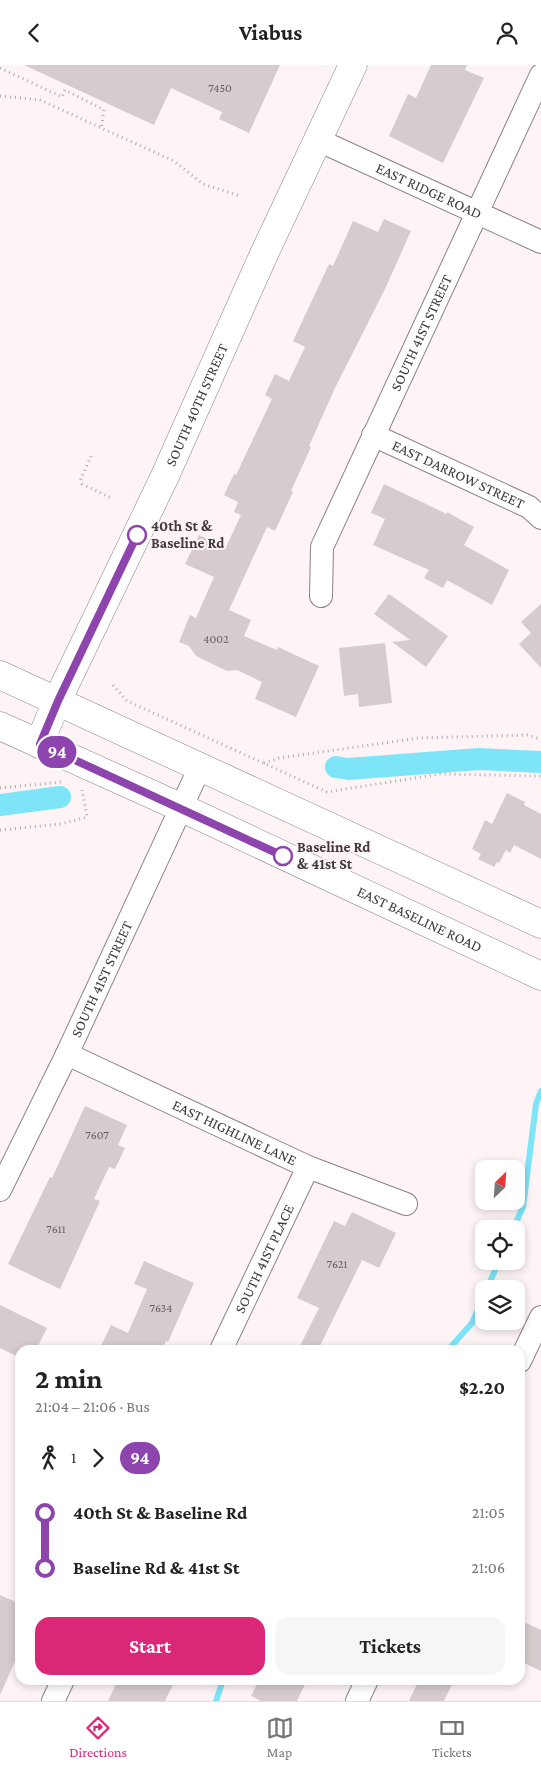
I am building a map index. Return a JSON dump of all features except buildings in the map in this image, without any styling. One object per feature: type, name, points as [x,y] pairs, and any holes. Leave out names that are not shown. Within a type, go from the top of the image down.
[{"type":"main road","name":"SOUTH 40TH STREET","points":[[40,744],[58,701],[165,476],[264,254],[353,65]]},
{"type":"main road","points":[[0,675],[541,924]]},
{"type":"main road","name":"EAST BASELINE ROAD","points":[[0,726],[180,807],[541,976]]},
{"type":"street","name":"SOUTH 41ST STREET","points":[[321,596],[322,547],[541,75]]},
{"type":"street","name":"EAST RIDGE ROAD","points":[[318,140],[541,242]]},
{"type":"street","name":"EAST DARROW STREET","points":[[373,435],[529,507],[541,518]]},
{"type":"street","name":"SOUTH 41ST STREET","points":[[0,1191],[67,1054],[200,767]]},
{"type":"street","name":"EAST HIGHLINE LANE","points":[[67,1054],[308,1167],[406,1204]]},
{"type":"street","name":"SOUTH 41ST PLACE","points":[[223,1345],[308,1167]]},
{"type":"street","points":[[525,1351],[541,1317]]},
{"type":"street","points":[[53,1701],[61,1685]]},
{"type":"street","points":[[357,1701],[365,1685]]},
{"type":"path","points":[[0,68],[62,97],[65,90],[104,110],[101,129]]},
{"type":"path","points":[[0,96],[40,100],[174,161],[203,184],[240,196]]},
{"type":"path","points":[[91,456],[81,479],[82,484],[111,497]]},
{"type":"path","points":[[113,685],[127,701],[327,792],[440,774],[541,776]]},
{"type":"path","points":[[263,763],[279,758],[419,738],[527,735],[541,739]]},
{"type":"path","points":[[0,788],[67,781]]},
{"type":"path","points":[[0,830],[61,824],[88,817],[82,788]]},
{"type":"waterway","points":[[336,767],[348,769],[479,759],[541,762]]},
{"type":"waterway","points":[[0,805],[60,797]]},
{"type":"waterway","points":[[517,1220],[523,1207],[536,1104],[541,1091]]},
{"type":"waterway","points":[[491,1280],[495,1270]]},
{"type":"waterway","points":[[452,1345],[472,1323],[475,1316]]},
{"type":"waterway","points":[[216,1701],[221,1685]]},
{"type":"bus line","name":"94","points":[[137,535],[58,701],[40,744],[283,856]]},
{"type":"place","name":"40th St & Baseline Rd","points":[[137,535]]},
{"type":"place","name":"Baseline Rd & 41st St","points":[[283,856]]}]
